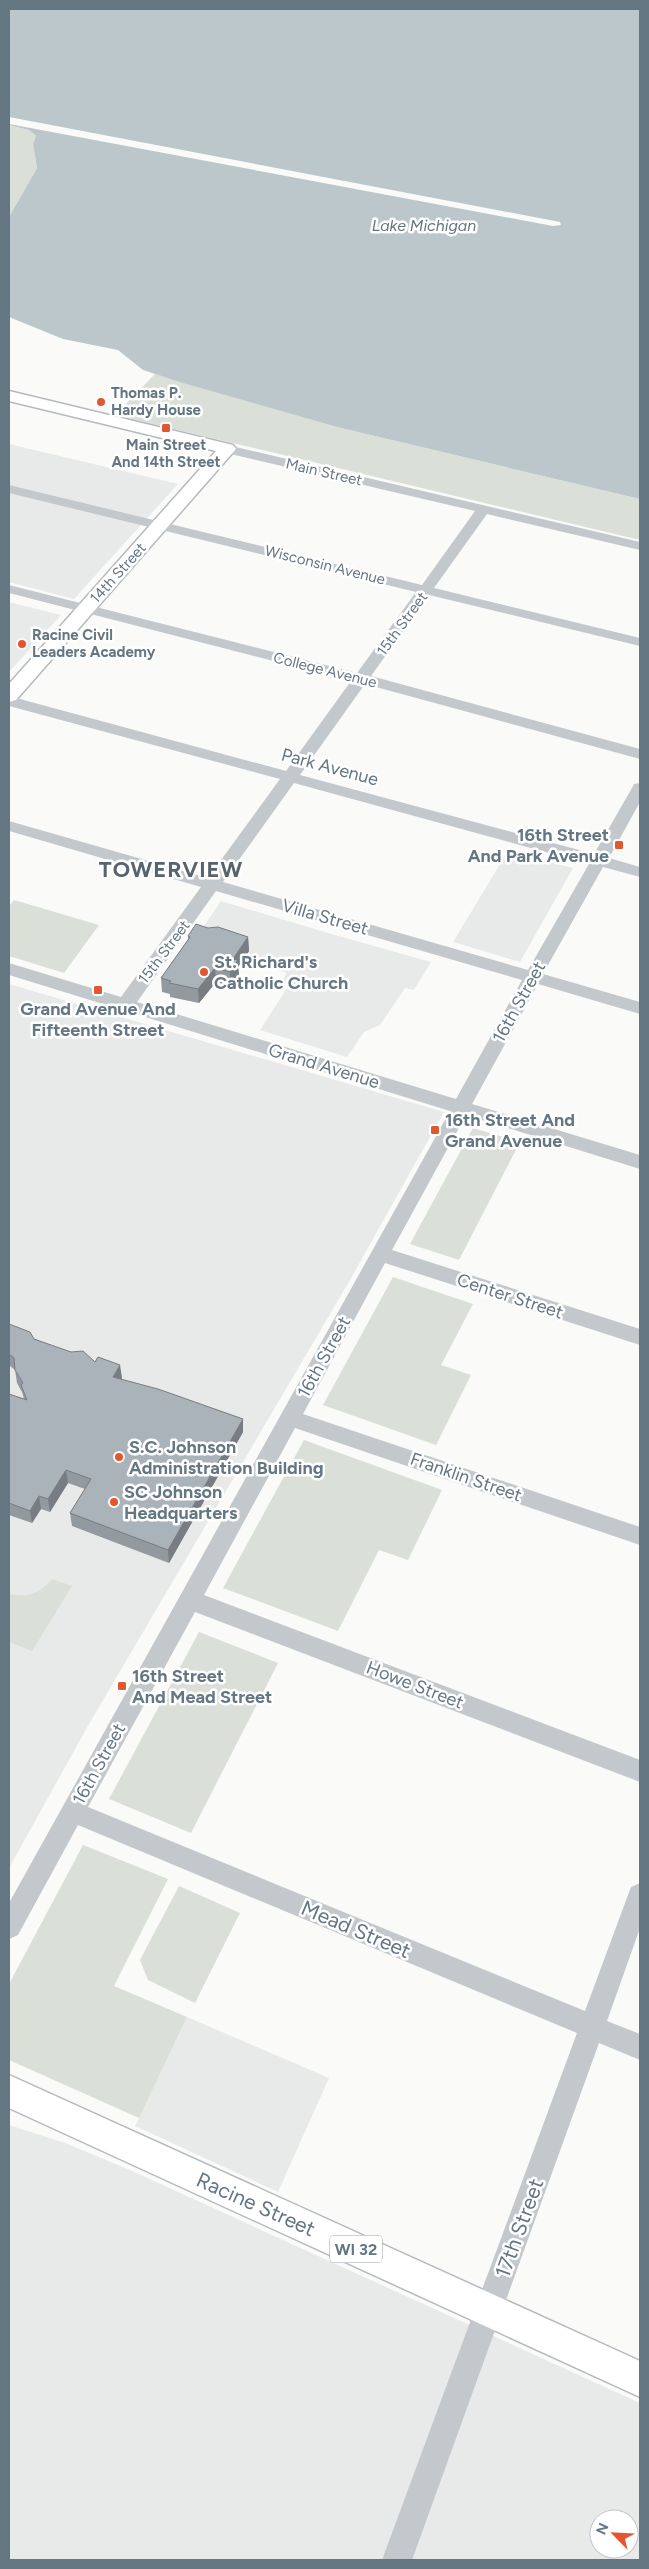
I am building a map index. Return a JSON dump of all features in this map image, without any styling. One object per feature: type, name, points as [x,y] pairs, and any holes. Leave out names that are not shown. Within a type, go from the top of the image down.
[{"type":"main road","name":"Main Street","points":[[9,396],[227,449]]},
{"type":"main road","name":"14th Street","points":[[9,696],[227,449]]},
{"type":"main road","name":"Racine Street","points":[[9,2091],[640,2379]]},
{"type":"main road","points":[[9,2109],[44,2108]]},
{"type":"street","name":"Main Street","points":[[227,449],[640,546]]},
{"type":"street","name":"Wisconsin Avenue","points":[[9,489],[640,642]]},
{"type":"street","name":"15th Street","points":[[125,1005],[483,510]]},
{"type":"street","name":"College Avenue","points":[[9,589],[362,679],[640,754]]},
{"type":"street","name":"Park Avenue","points":[[9,701],[640,872]]},
{"type":"street","name":"16th Street","points":[[9,1927],[532,978],[640,788]]},
{"type":"street","name":"Villa Street","points":[[9,826],[640,1008]]},
{"type":"street","name":"Grand Avenue","points":[[9,969],[640,1162]]},
{"type":"street","name":"Center Street","points":[[380,1254],[640,1337]]},
{"type":"street","name":"Franklin Street","points":[[291,1418],[640,1536]]},
{"type":"street","name":"Howe Street","points":[[190,1600],[640,1771]]},
{"type":"street","name":"Mead Street","points":[[73,1812],[640,2047]]},
{"type":"street","name":"17th Street","points":[[397,2560],[640,1895]]},
{"type":"shaded area","points":[[9,125],[29,130],[36,136],[33,144],[37,168],[9,217]]},
{"type":"shaded area","points":[[155,374],[337,427],[640,499],[640,540],[115,415]]},
{"type":"shaded area","points":[[9,444],[178,484],[74,599],[9,582]]},
{"type":"shaded area","name":"Racine Civil Leaders Academy","points":[[9,602],[61,615],[9,672]]},
{"type":"shaded area","points":[[508,851],[573,868],[520,962],[453,942]]},
{"type":"shaded area","points":[[14,900],[99,925],[64,973],[9,956],[9,906]]},
{"type":"shaded area","points":[[221,901],[431,962],[414,990],[405,988],[380,1025],[364,1032],[347,1057],[260,1030],[289,985],[281,982],[287,973],[272,968],[237,946],[198,935]]},
{"type":"shaded area","name":"SC Johnson Headquarters","points":[[9,984],[444,1112],[350,1280],[89,1724],[9,1868]]},
{"type":"shaded area","points":[[473,1128],[520,1142],[459,1260],[410,1244]]},
{"type":"shaded area","points":[[393,1277],[473,1304],[441,1365],[471,1375],[436,1445],[323,1405]]},
{"type":"shaded area","points":[[304,1440],[442,1490],[408,1560],[379,1550],[338,1631],[223,1588]]},
{"type":"shaded area","points":[[52,1579],[72,1586],[32,1651],[9,1642],[9,1594],[33,1594]]},
{"type":"shaded area","points":[[199,1632],[278,1663],[191,1833],[109,1799]]},
{"type":"shaded area","points":[[83,1845],[168,1879],[114,1986],[187,2017],[139,2118],[9,2060],[9,1984]]},
{"type":"shaded area","points":[[179,1886],[240,1913],[195,2003],[148,1980],[140,1960]]},
{"type":"shaded area","points":[[187,2017],[329,2078],[278,2192],[135,2126]]},
{"type":"shaded area","points":[[9,2125],[65,2143],[130,2170],[640,2403],[640,2560],[9,2560]]},
{"type":"water","name":"Lake Michigan","points":[[9,9],[640,9],[640,499],[337,427],[183,383],[143,370],[118,350],[63,339],[9,317],[9,217],[37,168],[33,144],[36,136],[29,130],[9,125]]},
{"type":"pier","points":[[9,117],[560,222],[561,225],[553,226],[9,124]]},
{"type":"building","points":[[196,924],[208,928],[218,927],[248,937],[233,959],[238,960],[230,972],[215,968],[198,989],[169,983],[171,981],[161,978],[190,937],[188,936]]},
{"type":"building","name":"S.C. Johnson Administration Building","points":[[9,1324],[30,1332],[34,1339],[71,1352],[83,1351],[95,1362],[98,1357],[120,1365],[113,1377],[158,1389],[243,1419],[168,1550],[70,1513],[91,1479],[66,1470],[48,1499],[39,1496],[30,1511],[9,1503],[9,1394],[27,1400],[21,1385],[23,1383],[15,1370],[14,1358],[9,1354]]},
{"type":"place","name":"Thomas P. Hardy House","points":[[101,402]]},
{"type":"place","name":"Main Street And 14th Street","points":[[166,428]]},
{"type":"place","name":"Racine Civil Leaders Academy","points":[[22,644]]},
{"type":"place","name":"16th Street And Park Avenue","points":[[619,845]]},
{"type":"place","name":"St. Richard's Catholic Church","points":[[204,972]]},
{"type":"place","name":"Grand Avenue And Fifteenth Street","points":[[98,990]]},
{"type":"place","name":"16th Street And Grand Avenue","points":[[435,1130]]},
{"type":"place","name":"S.C. Johnson Administration Building","points":[[119,1457]]},
{"type":"place","name":"SC Johnson Headquarters","points":[[114,1502]]},
{"type":"place","name":"16th Street And Mead Street","points":[[122,1686]]},
{"type":"district","name":"TOWERVIEW","points":[[171,869]]}]
